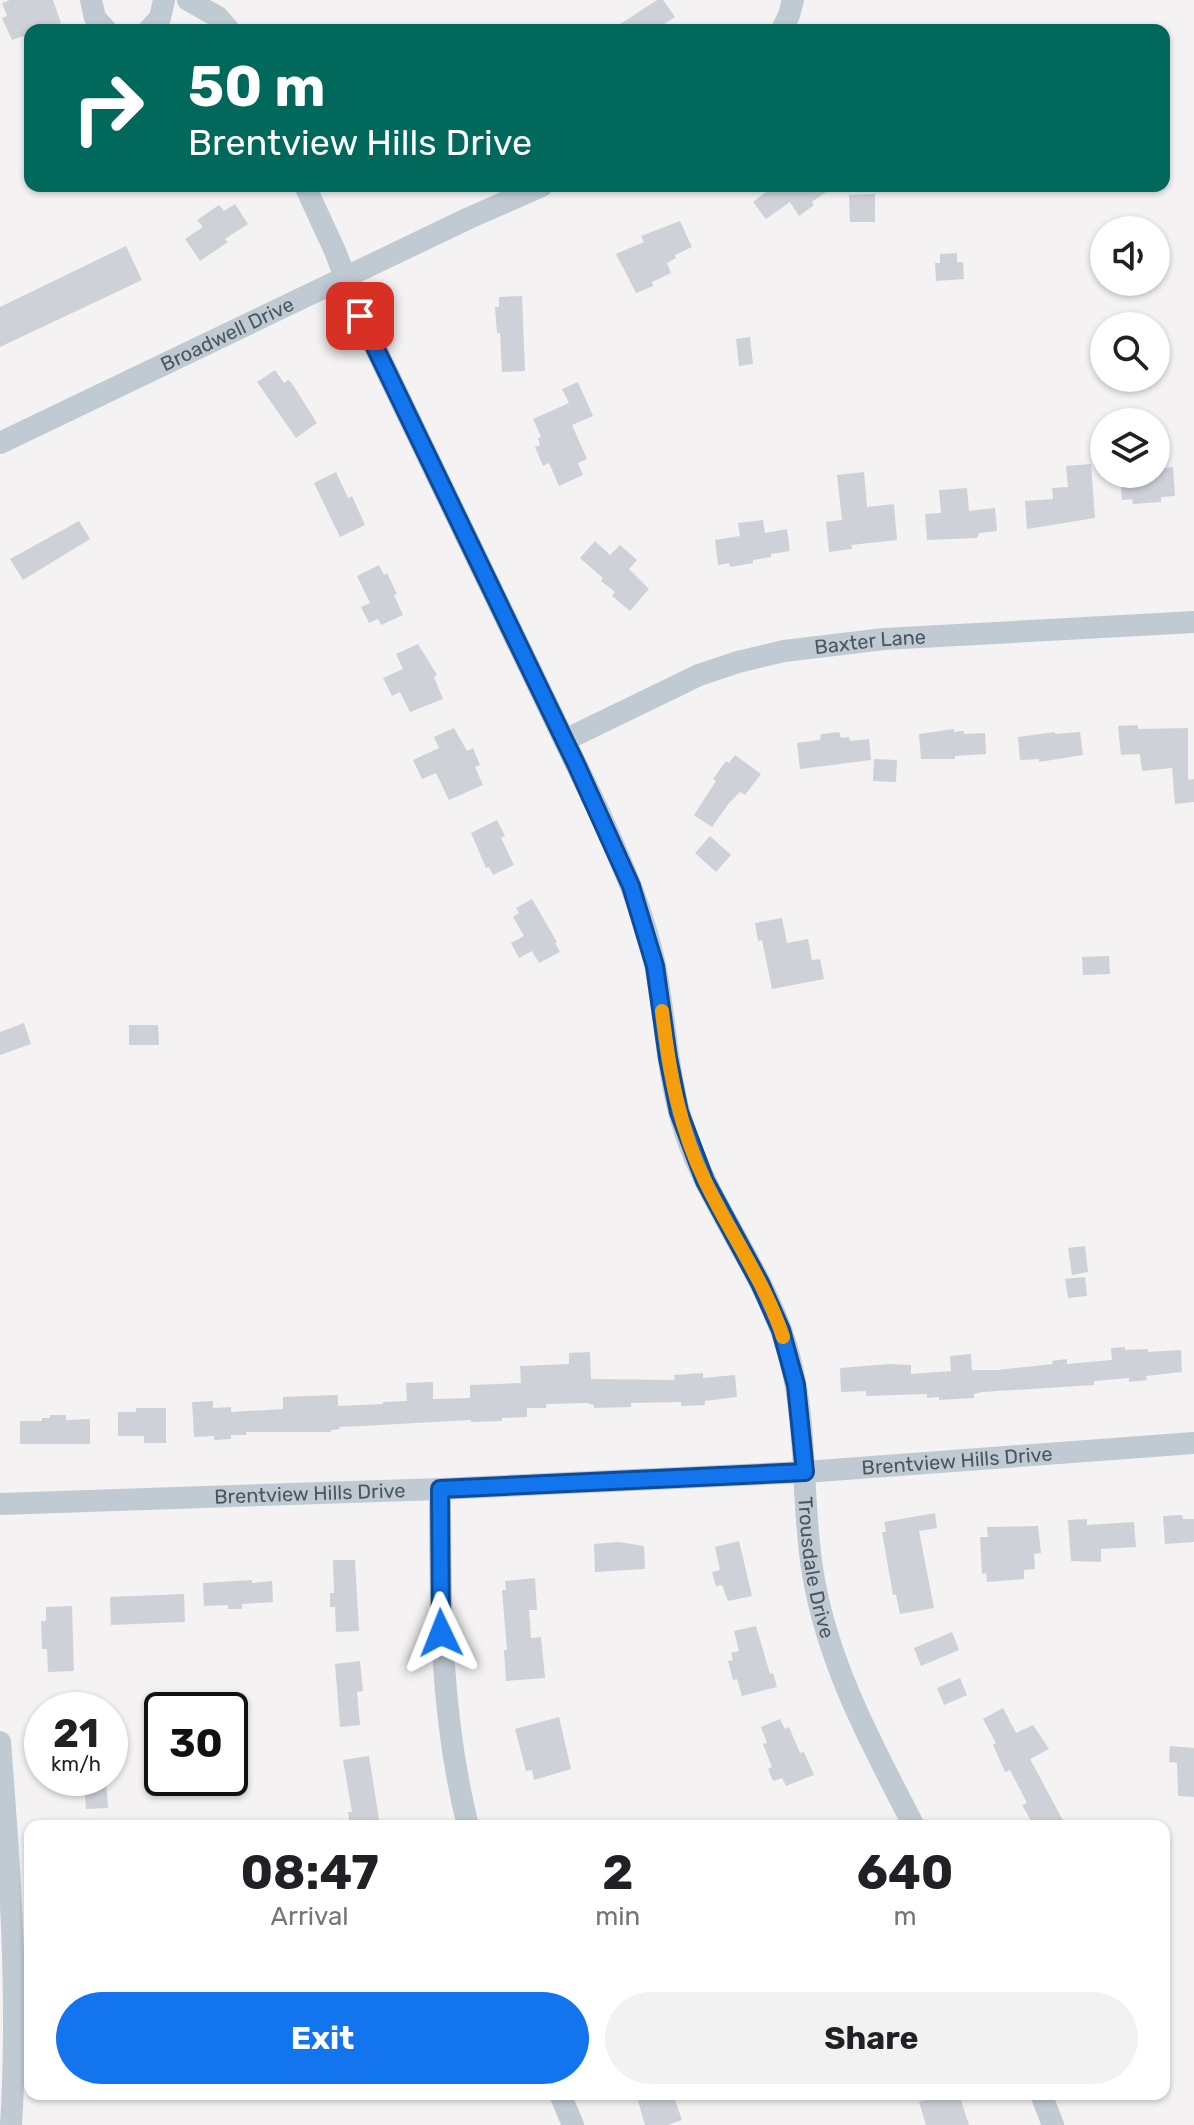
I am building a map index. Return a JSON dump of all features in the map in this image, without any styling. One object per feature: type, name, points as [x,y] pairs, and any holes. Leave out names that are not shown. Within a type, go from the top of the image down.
[{"type":"street","points":[[91,0],[95,18],[100,24]]},
{"type":"street","points":[[154,24],[160,18],[164,0]]},
{"type":"street","points":[[188,0],[218,17],[224,24]]},
{"type":"street","points":[[785,24],[793,0]]},
{"type":"street","name":"Trousdale Drive","points":[[308,192],[360,316],[565,740],[617,851],[641,913],[655,966],[674,1095],[689,1145],[715,1201],[769,1300],[784,1339],[798,1398],[812,1571],[830,1643],[859,1718],[911,1820]]},
{"type":"street","name":"Broadwell Drive","points":[[0,443],[154,367],[528,192]]},
{"type":"street","name":"Baxter Lane","points":[[565,740],[699,675],[784,651],[884,639],[1194,622]]},
{"type":"street","name":"Brentview Hills Drive","points":[[0,1504],[440,1489],[805,1472],[1194,1443]]},
{"type":"street","points":[[440,1489],[445,1693],[453,1757],[467,1820]]},
{"type":"street","points":[[0,1742],[13,1917],[15,2074],[11,2125]]},
{"type":"street","points":[[563,2100],[573,2125]]},
{"type":"street","points":[[1043,2100],[1053,2125]]},
{"type":"building","points":[[10,0],[53,0],[61,23],[24,24],[24,36],[12,40],[2,18],[7,16],[2,3]]},
{"type":"building","points":[[657,0],[663,0],[675,17],[664,24],[620,24]]},
{"type":"building","points":[[766,192],[826,192],[799,216],[790,202],[766,219],[753,202]]},
{"type":"building","points":[[875,194],[875,222],[850,222],[849,195]]},
{"type":"building","points":[[235,204],[248,224],[200,261],[185,239],[203,227],[197,220],[219,205],[224,211]]},
{"type":"building","points":[[680,221],[692,247],[675,255],[676,258],[667,263],[671,273],[636,293],[616,254],[644,242],[641,236]]},
{"type":"building","points":[[126,246],[142,280],[0,347],[0,307]]},
{"type":"building","points":[[957,253],[957,262],[963,262],[964,279],[936,281],[935,263],[940,263],[940,254]]},
{"type":"building","points":[[522,296],[525,371],[502,372],[495,307],[499,307],[499,297]]},
{"type":"building","points":[[750,337],[753,364],[739,366],[736,339]]},
{"type":"building","points":[[275,370],[284,383],[288,380],[291,382],[317,423],[296,438],[257,382]]},
{"type":"building","points":[[578,382],[593,416],[572,425],[587,459],[578,463],[583,475],[559,486],[549,463],[543,466],[535,447],[540,445],[538,438],[541,437],[533,419],[569,403],[562,389]]},
{"type":"building","points":[[1090,464],[1095,518],[1027,529],[1025,501],[1053,499],[1052,488],[1068,487],[1066,466]]},
{"type":"building","points":[[1170,467],[1173,467],[1175,496],[1161,497],[1161,502],[1133,504],[1132,499],[1122,500],[1121,488],[1170,488]]},
{"type":"building","points":[[336,472],[348,498],[352,496],[365,525],[340,537],[314,483]]},
{"type":"building","points":[[864,472],[867,507],[894,504],[897,540],[851,545],[852,549],[829,552],[826,522],[842,520],[837,475]]},
{"type":"building","points":[[967,488],[969,511],[995,508],[997,531],[979,533],[977,538],[927,540],[925,514],[941,513],[939,490]]},
{"type":"building","points":[[763,520],[765,533],[787,529],[790,551],[771,554],[771,557],[753,560],[753,563],[730,567],[729,563],[718,565],[715,540],[740,536],[738,523]]},
{"type":"building","points":[[79,521],[90,539],[23,580],[10,559]]},
{"type":"building","points":[[595,541],[610,555],[620,545],[637,560],[629,569],[649,589],[630,611],[612,596],[615,592],[601,581],[603,578],[580,558]]},
{"type":"building","points":[[379,565],[384,575],[387,573],[403,615],[381,625],[378,619],[369,623],[361,607],[370,603],[357,576]]},
{"type":"building","points":[[418,644],[437,675],[434,677],[443,699],[410,712],[400,692],[392,696],[383,678],[403,669],[396,654]]},
{"type":"building","points":[[1138,725],[1138,729],[1188,728],[1188,780],[1194,779],[1194,802],[1175,804],[1172,768],[1142,771],[1140,754],[1121,755],[1118,726]]},
{"type":"building","points":[[454,728],[467,751],[473,748],[480,765],[475,767],[483,785],[449,800],[436,773],[422,779],[413,760],[439,748],[434,737]]},
{"type":"building","points":[[954,729],[954,732],[964,731],[964,734],[985,733],[986,754],[955,756],[955,759],[921,759],[919,734]]},
{"type":"building","points":[[839,732],[841,738],[849,737],[850,741],[869,739],[871,760],[800,769],[797,743],[820,740],[821,734]]},
{"type":"building","points":[[1080,732],[1083,755],[1039,762],[1039,759],[1020,760],[1018,737]]},
{"type":"building","points":[[735,755],[761,774],[745,795],[740,792],[729,803],[712,827],[694,815],[716,781],[713,779],[726,761],[729,763]]},
{"type":"building","points":[[874,759],[897,760],[896,782],[873,781]]},
{"type":"building","points":[[497,820],[505,836],[501,838],[514,865],[493,875],[489,867],[486,868],[471,833]]},
{"type":"building","points":[[710,836],[731,855],[716,872],[695,853]]},
{"type":"building","points":[[532,899],[560,952],[539,963],[532,951],[519,958],[511,943],[524,936],[513,917],[519,913],[516,908]]},
{"type":"building","points":[[782,918],[787,943],[808,939],[812,960],[820,959],[824,979],[772,989],[762,940],[758,941],[755,923]]},
{"type":"building","points":[[1109,956],[1110,974],[1083,975],[1082,957]]},
{"type":"building","points":[[24,1023],[31,1044],[0,1055],[0,1032]]},
{"type":"building","points":[[129,1025],[158,1025],[159,1045],[129,1045]]},
{"type":"building","points":[[1085,1246],[1088,1272],[1072,1275],[1068,1248]]},
{"type":"building","points":[[1085,1277],[1087,1296],[1068,1298],[1065,1279]]},
{"type":"building","points":[[1125,1347],[1125,1350],[1148,1349],[1148,1352],[1181,1350],[1182,1372],[1146,1376],[1147,1380],[1129,1382],[1129,1378],[1094,1381],[1094,1385],[982,1392],[974,1394],[974,1398],[939,1400],[939,1397],[927,1398],[927,1394],[866,1396],[866,1391],[841,1392],[840,1368],[890,1364],[911,1365],[911,1374],[951,1371],[950,1356],[971,1354],[972,1370],[998,1370],[1053,1364],[1052,1361],[1067,1359],[1067,1364],[1112,1360],[1111,1348]]},
{"type":"building","points":[[590,1352],[591,1379],[675,1380],[674,1375],[703,1373],[703,1378],[735,1375],[737,1397],[705,1401],[705,1405],[681,1406],[681,1402],[631,1403],[631,1407],[594,1408],[594,1405],[587,1403],[546,1404],[546,1408],[527,1408],[527,1417],[502,1418],[502,1421],[339,1427],[331,1432],[246,1432],[246,1435],[231,1435],[231,1439],[214,1440],[214,1436],[194,1437],[192,1402],[213,1401],[213,1408],[231,1407],[231,1412],[283,1409],[283,1397],[338,1395],[338,1406],[383,1404],[407,1401],[406,1383],[433,1382],[433,1399],[470,1398],[470,1385],[521,1383],[520,1366],[569,1364],[569,1353]]},
{"type":"building","points":[[136,1408],[166,1408],[166,1443],[144,1443],[144,1436],[118,1436],[118,1412],[136,1412]]},
{"type":"building","points":[[50,1415],[66,1415],[66,1420],[90,1419],[90,1444],[20,1444],[20,1421],[42,1421]]},
{"type":"building","points":[[935,1513],[937,1528],[919,1531],[934,1608],[900,1614],[896,1595],[893,1595],[882,1532],[886,1532],[884,1522]]},
{"type":"building","points":[[1182,1515],[1183,1519],[1194,1519],[1194,1542],[1165,1544],[1163,1516]]},
{"type":"building","points":[[1087,1519],[1087,1525],[1134,1522],[1136,1547],[1101,1549],[1101,1562],[1071,1561],[1068,1520]]},
{"type":"building","points":[[1038,1526],[1041,1553],[1034,1554],[1035,1569],[1024,1570],[1024,1579],[987,1582],[986,1573],[982,1574],[980,1537],[988,1537],[987,1527]]},
{"type":"building","points":[[739,1541],[752,1596],[728,1601],[722,1585],[716,1586],[712,1572],[720,1570],[715,1547]]},
{"type":"building","points":[[619,1542],[644,1546],[645,1569],[595,1572],[594,1544]]},
{"type":"building","points":[[333,1560],[355,1560],[359,1631],[336,1632],[335,1607],[330,1607],[330,1593],[334,1593]]},
{"type":"building","points":[[535,1578],[537,1610],[529,1610],[531,1638],[541,1637],[545,1678],[506,1681],[502,1590],[506,1590],[505,1581]]},
{"type":"building","points":[[252,1580],[252,1583],[272,1581],[273,1602],[242,1604],[242,1609],[228,1609],[228,1605],[204,1606],[203,1583]]},
{"type":"building","points":[[184,1594],[185,1622],[111,1625],[110,1597]]},
{"type":"building","points":[[72,1606],[74,1671],[48,1672],[47,1649],[42,1649],[41,1621],[46,1621],[46,1607]]},
{"type":"building","points":[[756,1626],[777,1687],[742,1696],[737,1679],[733,1680],[728,1661],[733,1660],[731,1653],[739,1651],[734,1631]]},
{"type":"building","points":[[952,1632],[959,1650],[921,1666],[914,1648]]},
{"type":"building","points":[[360,1661],[363,1691],[357,1692],[360,1725],[340,1727],[335,1664]]},
{"type":"building","points":[[960,1678],[967,1695],[944,1705],[937,1688]]},
{"type":"building","points":[[1003,1708],[1016,1733],[1033,1725],[1049,1749],[1030,1759],[1063,1820],[1031,1820],[1022,1805],[1027,1803],[1010,1770],[1005,1772],[993,1745],[996,1743],[983,1719]]},
{"type":"building","points":[[559,1717],[571,1769],[534,1780],[532,1770],[526,1771],[515,1729]]},
{"type":"building","points":[[780,1719],[785,1729],[789,1727],[814,1775],[786,1786],[782,1778],[773,1781],[761,1727]]},
{"type":"building","points":[[1170,1746],[1194,1748],[1194,1797],[1178,1796],[1177,1763],[1169,1762]]},
{"type":"building","points":[[369,1756],[379,1820],[349,1820],[348,1812],[352,1812],[343,1760]]},
{"type":"building","points":[[85,1796],[107,1796],[108,1808],[86,1809]]},
{"type":"building","points":[[675,2100],[682,2120],[668,2125],[645,2125],[638,2101]]},
{"type":"building","points":[[961,2100],[969,2125],[926,2125],[919,2102]]},
{"type":"slow traffic","points":[[662,1011],[674,1095],[689,1145],[769,1300],[783,1337]]},
{"type":"route","points":[[360,316],[576,764],[631,886],[650,942],[679,1112],[705,1181],[769,1300],[781,1330],[796,1385],[805,1472],[440,1489],[441,1633]]}]
